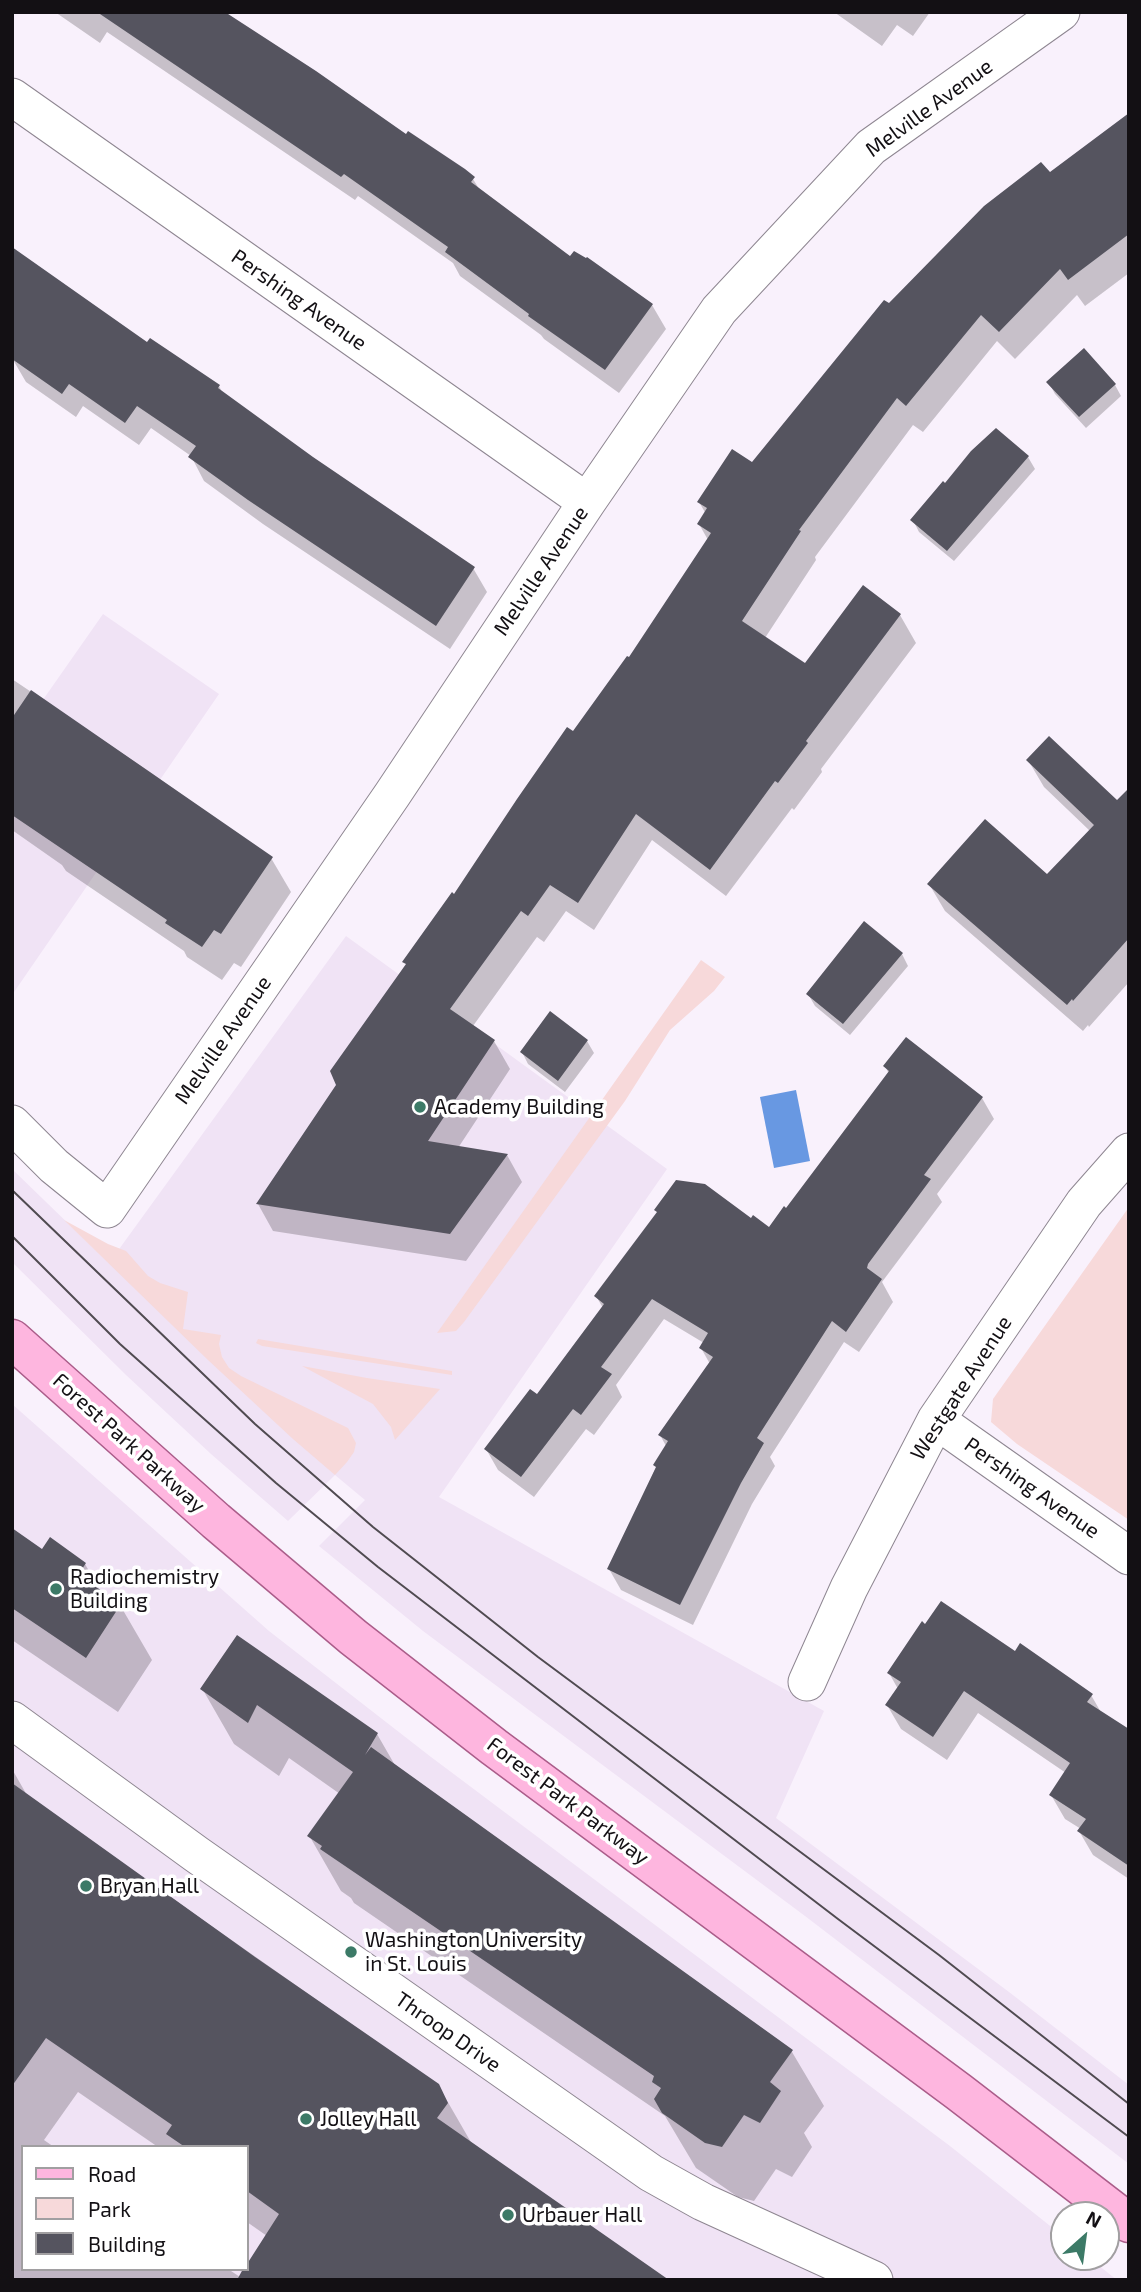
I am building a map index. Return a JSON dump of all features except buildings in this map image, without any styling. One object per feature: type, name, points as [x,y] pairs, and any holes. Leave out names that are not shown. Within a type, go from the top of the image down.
[{"type":"main road","name":"Forest Park Parkway","points":[[12,1330],[47,1369]]},
{"type":"main road","name":"Forest Park Parkway","points":[[12,1339],[216,1521],[353,1637],[494,1747],[959,2092],[1122,2220]]},
{"type":"street","name":"Melville Avenue","points":[[12,1124],[63,1174],[107,1209],[392,795],[586,502],[719,310],[871,147],[1061,12]]},
{"type":"street","name":"Pershing Avenue","points":[[12,97],[586,502]]},
{"type":"street","name":"Westgate Avenue","points":[[807,1682],[849,1588],[936,1420],[1084,1203],[1129,1152]]},
{"type":"street","name":"Pershing Avenue","points":[[936,1420],[1129,1556]]},
{"type":"street","name":"Throop Drive","points":[[12,1720],[207,1862],[651,2173],[703,2202],[874,2280]]},
{"type":"shaded area","points":[[103,614],[219,694],[12,995],[12,744]]},
{"type":"shaded area","points":[[346,936],[667,1169],[439,1497],[824,1711],[776,1818],[1129,2085],[1129,2164],[805,1916],[423,1631],[319,1546],[365,1500],[335,1475],[288,1521],[126,1375],[12,1262],[12,1169],[109,1263]]},
{"type":"shaded area","name":"Washington University in St. Louis","points":[[12,1404],[269,1631],[431,1757],[950,2146],[1050,2226],[1050,2271],[1106,2271],[1117,2280],[12,2280]]},
{"type":"green space","points":[[701,960],[725,977],[714,991],[670,1030],[625,1101],[464,1322],[456,1331],[437,1333]]},
{"type":"green space","points":[[1129,1207],[1129,1520],[1017,1444],[991,1422],[993,1399]]},
{"type":"green space","points":[[64,1220],[126,1251],[148,1276],[160,1283],[188,1292],[183,1329],[221,1335],[219,1344],[222,1357],[229,1368],[348,1428],[356,1443],[347,1462],[335,1475],[208,1360]]},
{"type":"green space","points":[[258,1339],[452,1371],[452,1375],[262,1346],[256,1343]]},
{"type":"green space","points":[[302,1366],[440,1389],[395,1440],[391,1427],[373,1404]]},
{"type":"water","points":[[796,1090],[810,1161],[774,1168],[760,1097]]},
{"type":"tram line","points":[[12,1190],[255,1424],[373,1527],[538,1657],[939,1955],[1129,2104]]},
{"type":"tram line","points":[[12,1236],[120,1344],[276,1483],[378,1567],[838,1919],[1129,2137]]},
{"type":"place","name":"Academy Building","points":[[420,1107]]},
{"type":"place","name":"Radiochemistry Building","points":[[56,1589]]},
{"type":"place","name":"Bryan Hall","points":[[86,1886]]},
{"type":"place","name":"Washington University in St. Louis","points":[[351,1952]]},
{"type":"place","name":"Jolley Hall","points":[[306,2119]]},
{"type":"place","name":"Urbauer Hall","points":[[508,2215]]}]
